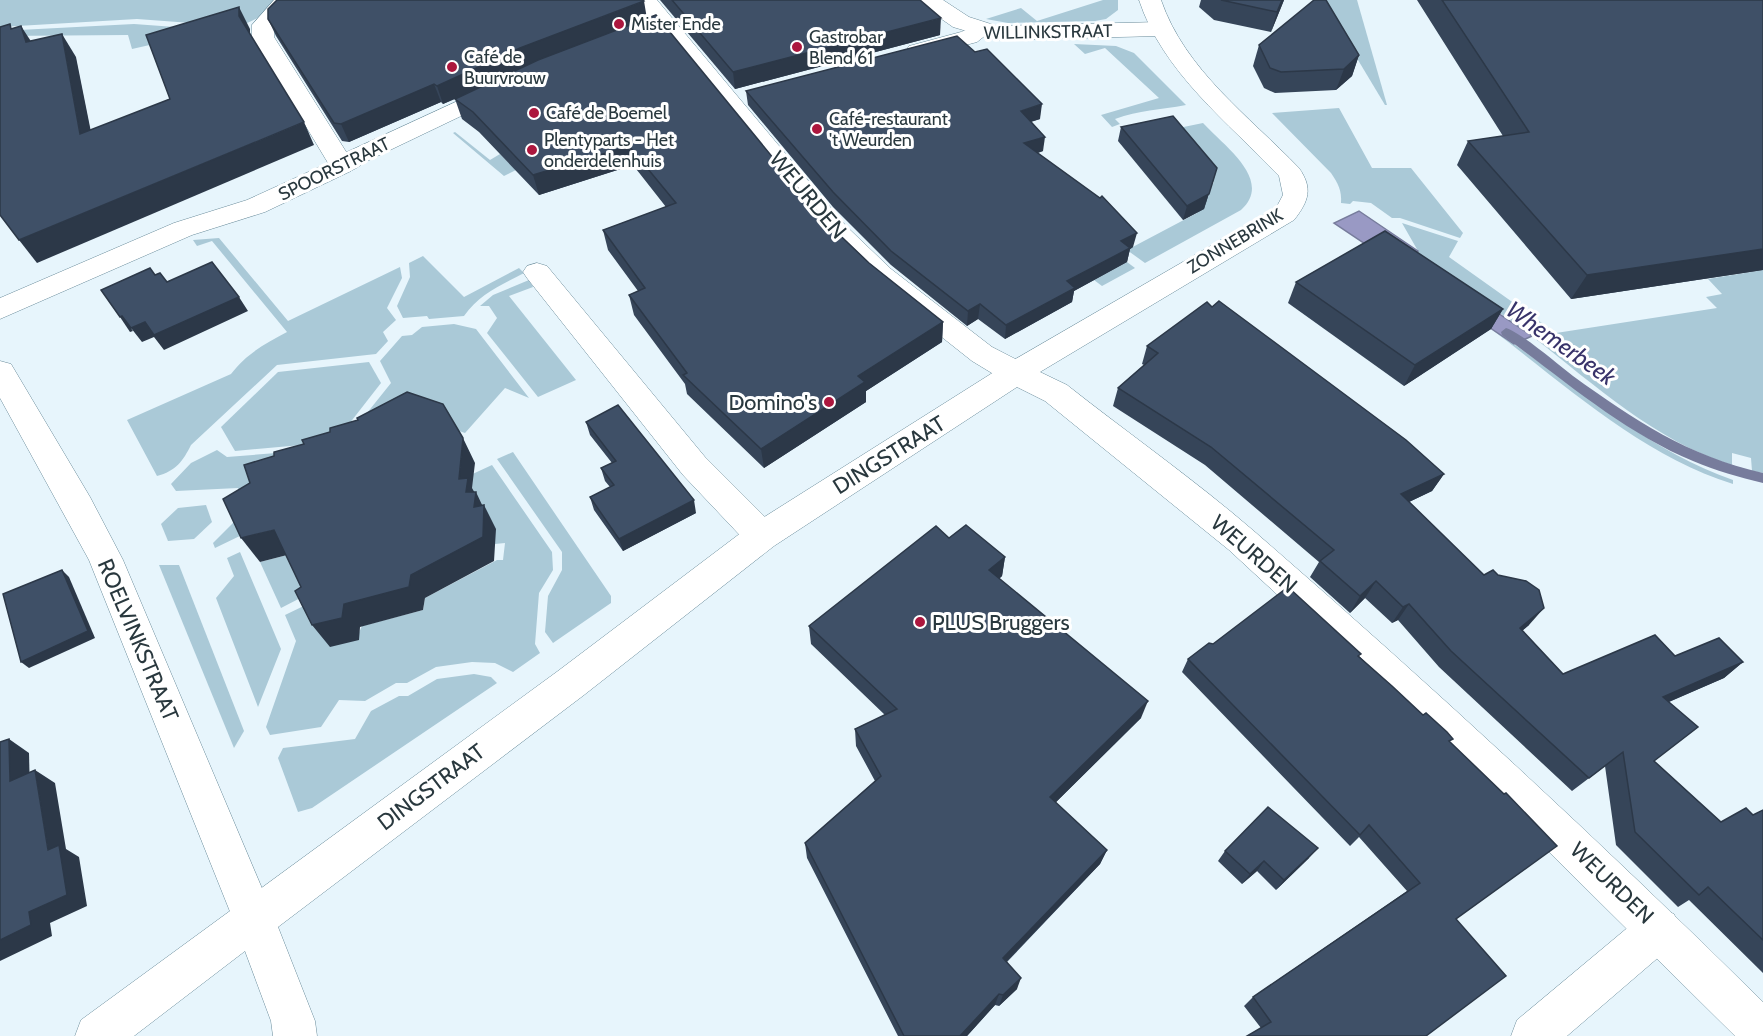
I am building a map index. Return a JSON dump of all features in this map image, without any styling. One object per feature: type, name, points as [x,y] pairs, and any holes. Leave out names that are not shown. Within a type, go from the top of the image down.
[{"type":"street","points":[[286,0],[263,25],[263,37],[342,166]]},
{"type":"street","name":"WEURDEN","points":[[646,0],[739,98],[837,232],[881,275],[982,354],[1056,393],[1241,540],[1472,750],[1659,928],[1763,1033]]},
{"type":"street","points":[[930,0],[955,21],[980,31]]},
{"type":"street","name":"ZONNEBRINK","points":[[1016,373],[1146,294],[1267,226],[1285,214],[1295,202],[1297,190],[1290,173],[1187,65],[1160,29],[1150,0]]},
{"type":"street","points":[[641,31],[665,22]]},
{"type":"street","name":"WILLINKSTRAAT","points":[[892,57],[969,37],[980,31],[1012,34],[1160,29]]},
{"type":"street","name":"SPOORSTRAAT","points":[[0,309],[183,229],[256,206],[524,78]]},
{"type":"street","points":[[537,272],[694,466],[762,536]]},
{"type":"street","name":"ROELVINKSTRAAT","points":[[0,372],[78,506],[106,561],[254,919],[293,1021],[295,1036]]},
{"type":"street","name":"DINGSTRAAT","points":[[97,1036],[571,683],[762,536],[1016,373]]},
{"type":"street","points":[[1533,1036],[1659,928]]},
{"type":"shaded area","points":[[0,0],[278,0],[258,18],[232,26],[137,19],[0,27]]},
{"type":"shaded area","points":[[1103,0],[1118,0],[1118,10],[1106,19],[1095,21],[1008,23],[986,19],[1021,8],[1037,21]]},
{"type":"shaded area","points":[[1322,0],[1357,0],[1387,105],[1385,105]]},
{"type":"shaded area","points":[[134,24],[216,30],[132,49],[128,35],[0,36],[0,31]]},
{"type":"shaded area","points":[[1074,44],[1116,46],[1134,53],[1186,105],[1124,116],[1115,119],[1120,124],[1112,127],[1101,115],[1159,98],[1105,48],[1085,54]]},
{"type":"shaded area","points":[[1339,108],[1372,168],[1411,168],[1463,233],[1460,238],[1400,218],[1392,218],[1371,203],[1353,201],[1350,204],[1341,203],[1339,187],[1331,173],[1272,113]]},
{"type":"shaded area","points":[[1203,123],[1233,153],[1249,175],[1252,187],[1250,199],[1241,210],[1145,263],[1127,250],[1197,213],[1206,201],[1203,186],[1214,183],[1169,130]]},
{"type":"shaded area","points":[[455,132],[490,160],[500,154],[516,170],[504,176],[453,133]]},
{"type":"shaded area","points":[[1402,223],[1458,241],[1449,257],[1556,333],[1717,308],[1706,297],[1722,294],[1708,279],[1763,270],[1763,473],[1752,471],[1751,458],[1732,453],[1732,465],[1704,455],[1677,442],[1627,410],[1519,327],[1419,260],[1415,253],[1418,251]]},
{"type":"shaded area","points":[[219,238],[288,321],[400,267],[402,278],[387,308],[396,320],[383,332],[388,341],[376,354],[277,365],[191,445],[178,465],[157,476],[127,420],[231,374],[250,355],[287,332],[212,241],[197,246],[193,240]]},
{"type":"shaded area","points":[[423,256],[464,297],[519,268],[524,273],[484,296],[464,316],[429,319],[427,316],[403,318],[397,306],[410,277],[409,263]]},
{"type":"shaded area","points":[[1127,262],[1135,268],[1102,286],[1094,280]]},
{"type":"shaded area","points":[[529,280],[533,287],[509,296],[576,380],[538,397],[487,333],[497,318],[489,306],[480,306],[493,295]]},
{"type":"shaded area","points":[[454,324],[476,329],[529,398],[505,388],[465,433],[419,417],[246,533],[215,548],[213,543],[246,510],[238,488],[176,491],[171,484],[191,463],[217,450],[227,457],[339,448],[391,383],[380,361],[402,336],[412,335],[422,327]]},
{"type":"shaded area","points":[[1491,329],[1638,432],[1668,450],[1733,480],[1733,484],[1667,456],[1636,437],[1606,417]]},
{"type":"shaded area","points":[[369,362],[381,383],[335,442],[235,451],[221,427],[278,372]]},
{"type":"shaded area","points":[[513,452],[611,596],[611,603],[553,643],[545,632],[548,596],[562,570],[562,552],[497,459]]},
{"type":"shaded area","points":[[492,465],[552,552],[553,570],[539,593],[535,644],[540,653],[513,672],[495,663],[472,662],[436,667],[407,683],[396,683],[365,701],[339,700],[321,727],[270,735],[266,727],[296,641],[285,615],[314,601],[356,639],[362,626],[423,610],[425,598],[497,560],[503,560],[505,543],[495,544],[464,478]]},
{"type":"shaded area","points":[[206,505],[212,522],[194,539],[168,541],[161,524],[178,508]]},
{"type":"shaded area","points":[[240,552],[281,649],[258,707],[216,598],[234,576],[227,558]]},
{"type":"shaded area","points":[[291,554],[310,593],[281,608],[260,562]]},
{"type":"shaded area","points":[[159,565],[179,565],[244,731],[234,748]]},
{"type":"shaded area","points":[[474,674],[491,677],[497,683],[312,808],[298,812],[278,758],[283,748],[355,739],[371,711],[399,696],[408,696],[437,679]]},
{"type":"water","points":[[1359,211],[1418,251],[1415,254],[1419,260],[1532,336],[1514,344],[1334,223]]},
{"type":"building","points":[[277,0],[644,1],[520,48],[437,86],[434,84],[341,124],[334,123],[268,19],[268,9]]},
{"type":"building","points":[[672,0],[920,0],[941,18],[733,72]]},
{"type":"building","points":[[1221,0],[1282,0],[1277,12]]},
{"type":"building","points":[[1314,0],[1326,0],[1359,55],[1344,69],[1281,72],[1270,68],[1259,45]]},
{"type":"building","points":[[1442,0],[1763,0],[1763,249],[1587,275],[1468,141],[1529,132]]},
{"type":"building","points":[[239,7],[239,16],[304,122],[19,240],[0,215],[0,27],[10,24],[11,29],[21,26],[26,42],[62,34],[80,134],[170,99],[146,35]]},
{"type":"building","points":[[656,15],[824,220],[869,263],[943,322],[858,376],[865,382],[761,449],[683,375],[687,373],[629,295],[645,288],[603,230],[676,203],[629,146],[533,175],[473,112],[455,99],[538,60]]},
{"type":"building","points":[[957,36],[975,52],[987,49],[1042,104],[1021,111],[1045,137],[1024,143],[1100,198],[1102,196],[1137,233],[1121,241],[1130,248],[1067,281],[1075,288],[1006,325],[980,304],[968,311],[891,251],[833,192],[746,91]]},
{"type":"building","points":[[1173,116],[1217,168],[1209,194],[1187,206],[1121,127]]},
{"type":"building","points":[[1385,231],[1503,309],[1415,365],[1296,282]]},
{"type":"building","points":[[212,262],[239,297],[154,335],[145,322],[131,328],[122,316],[120,317],[101,290],[150,268],[155,275],[160,273],[167,282]]},
{"type":"building","points":[[1219,301],[1406,440],[1444,474],[1401,494],[1484,575],[1493,570],[1498,575],[1526,581],[1539,590],[1544,608],[1520,628],[1563,674],[1655,635],[1675,656],[1719,638],[1743,662],[1663,697],[1698,727],[1654,761],[1721,822],[1746,808],[1753,815],[1763,810],[1763,940],[1708,887],[1699,895],[1635,832],[1623,752],[1589,778],[1451,651],[1409,604],[1403,607],[1376,581],[1360,596],[1320,561],[1334,550],[1211,447],[1118,388],[1158,353],[1147,346],[1207,302],[1212,307]]},
{"type":"building","points":[[407,392],[443,404],[463,438],[459,479],[468,478],[466,492],[476,492],[474,507],[484,505],[483,537],[411,575],[409,587],[344,604],[342,618],[312,625],[295,591],[301,587],[274,530],[241,538],[223,499],[250,483],[244,465],[274,456],[274,452],[304,444],[302,440],[330,432],[330,428],[358,420],[357,418]]},
{"type":"building","points":[[618,405],[694,500],[619,539],[590,497],[614,485],[601,468],[616,461],[586,422]]},
{"type":"building","points":[[966,525],[1005,557],[989,570],[1148,701],[1050,797],[1107,850],[1003,958],[1021,978],[1003,995],[999,994],[960,1036],[904,1036],[805,843],[881,776],[855,729],[897,709],[809,626],[936,526],[949,538]]},
{"type":"building","points":[[62,570],[88,631],[21,662],[3,594]]},
{"type":"building","points":[[1288,587],[1361,654],[1358,656],[1423,715],[1426,713],[1447,732],[1453,739],[1449,741],[1504,794],[1506,793],[1557,846],[1456,919],[1506,976],[1426,1036],[1247,1036],[1271,1022],[1253,997],[1420,883],[1369,825],[1360,835],[1188,659],[1209,643],[1213,644]]},
{"type":"building","points":[[9,739],[10,781],[35,770],[48,850],[59,845],[67,895],[29,912],[31,925],[0,940],[0,742]]},
{"type":"building","points":[[1268,807],[1318,848],[1284,880],[1264,861],[1250,874],[1225,851]]},
{"type":"waterway","name":"Whemerbeek","points":[[1506,332],[1596,398],[1661,440],[1695,457],[1729,470],[1763,478]]},
{"type":"place","name":"Mister Ende","points":[[619,24]]},
{"type":"place","name":"Gastrobar Blend 61","points":[[797,47]]},
{"type":"place","name":"Café de Buurvrouw","points":[[452,67]]},
{"type":"place","name":"Café de Boemel","points":[[534,113]]},
{"type":"place","name":"Café-restaurant 't Weurden","points":[[817,129]]},
{"type":"place","name":"Plentyparts - Het onderdelenhuis","points":[[532,150]]},
{"type":"place","name":"Domino's","points":[[829,402]]},
{"type":"place","name":"PLUS Bruggers","points":[[920,622]]}]
